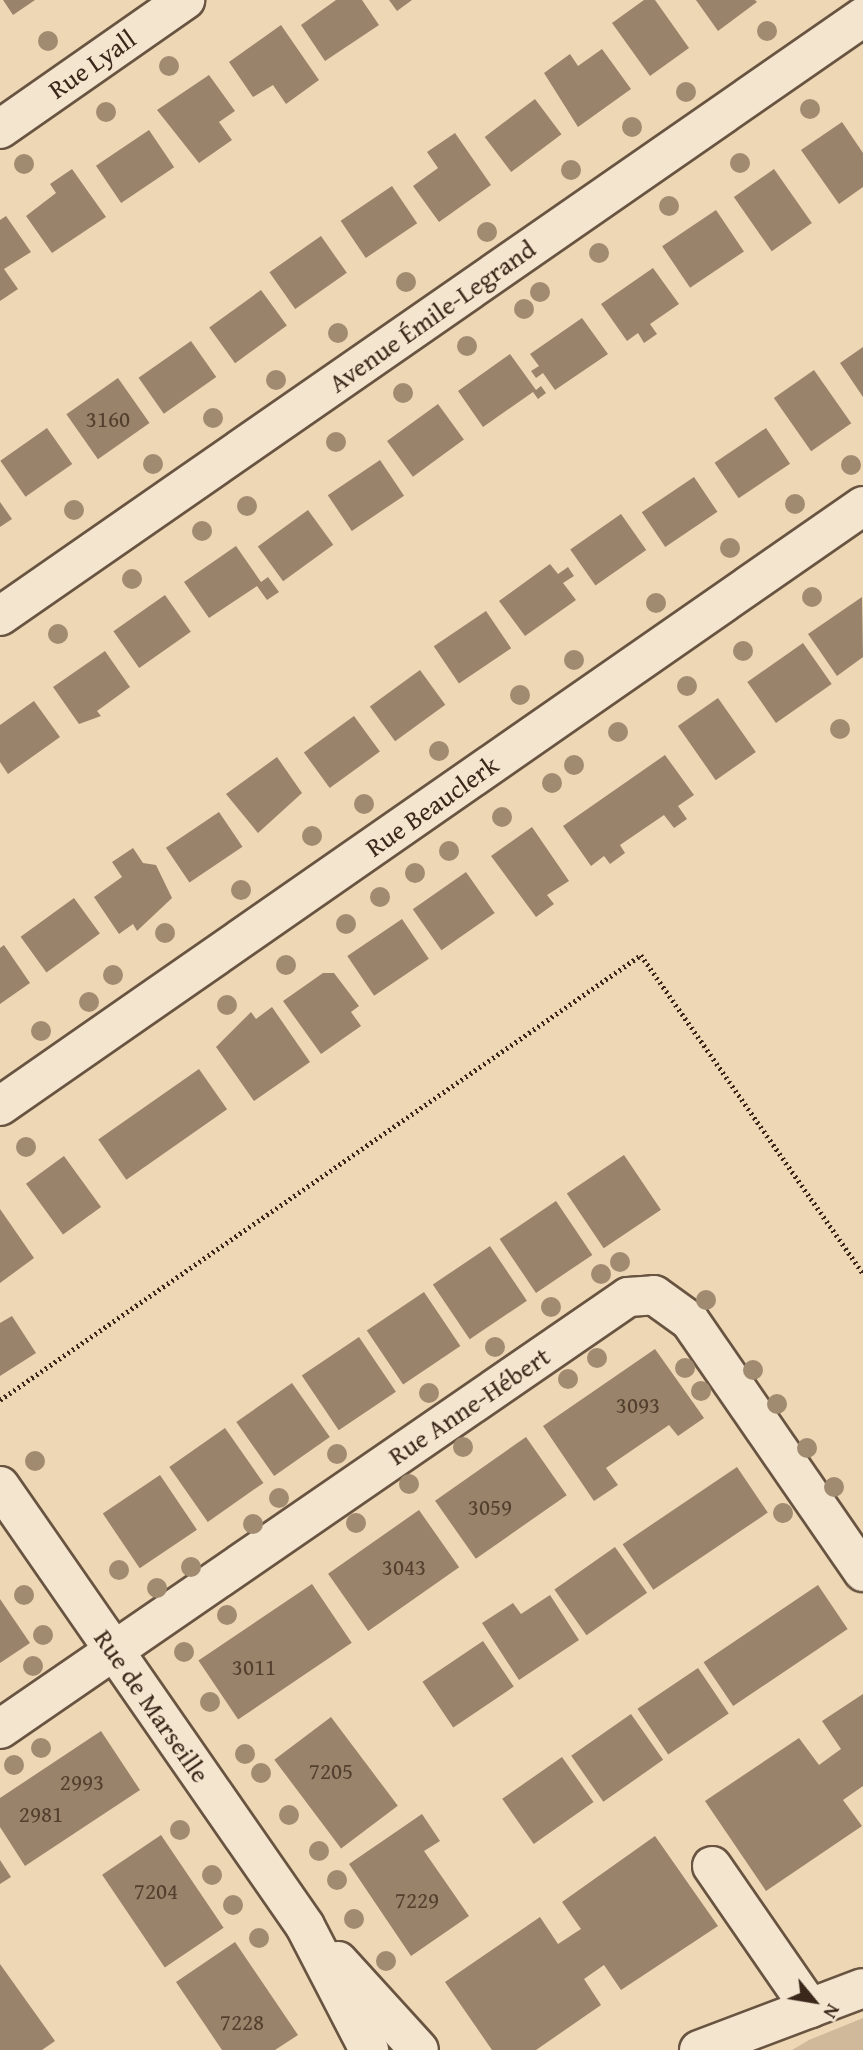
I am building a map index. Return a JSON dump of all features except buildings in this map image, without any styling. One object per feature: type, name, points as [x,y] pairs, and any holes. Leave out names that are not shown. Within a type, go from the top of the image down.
[{"type":"street","name":"Rue Lyall","points":[[0,129],[184,0]]},
{"type":"street","name":"Avenue Émile-Legrand","points":[[0,616],[863,17]]},
{"type":"street","name":"Rue Beauclerk","points":[[0,1106],[863,506]]},
{"type":"street","name":"Rue Anne-Hébert","points":[[0,1729],[628,1297],[654,1295],[690,1321],[863,1572]]},
{"type":"street","name":"Rue de Marseille","points":[[0,1486],[304,1926],[369,2050]]},
{"type":"street","points":[[712,1866],[800,2012]]},
{"type":"street","name":"Rue de Marseille","points":[[304,1926],[419,2050]]},
{"type":"street","points":[[699,2050],[863,1989]]},
{"type":"street","points":[[739,2050],[800,2012]]},
{"type":"path","points":[[0,1400],[641,955],[863,1273]]},
{"type":"shaded area","points":[[863,2018],[863,2050],[792,2050],[809,2040]]}]
